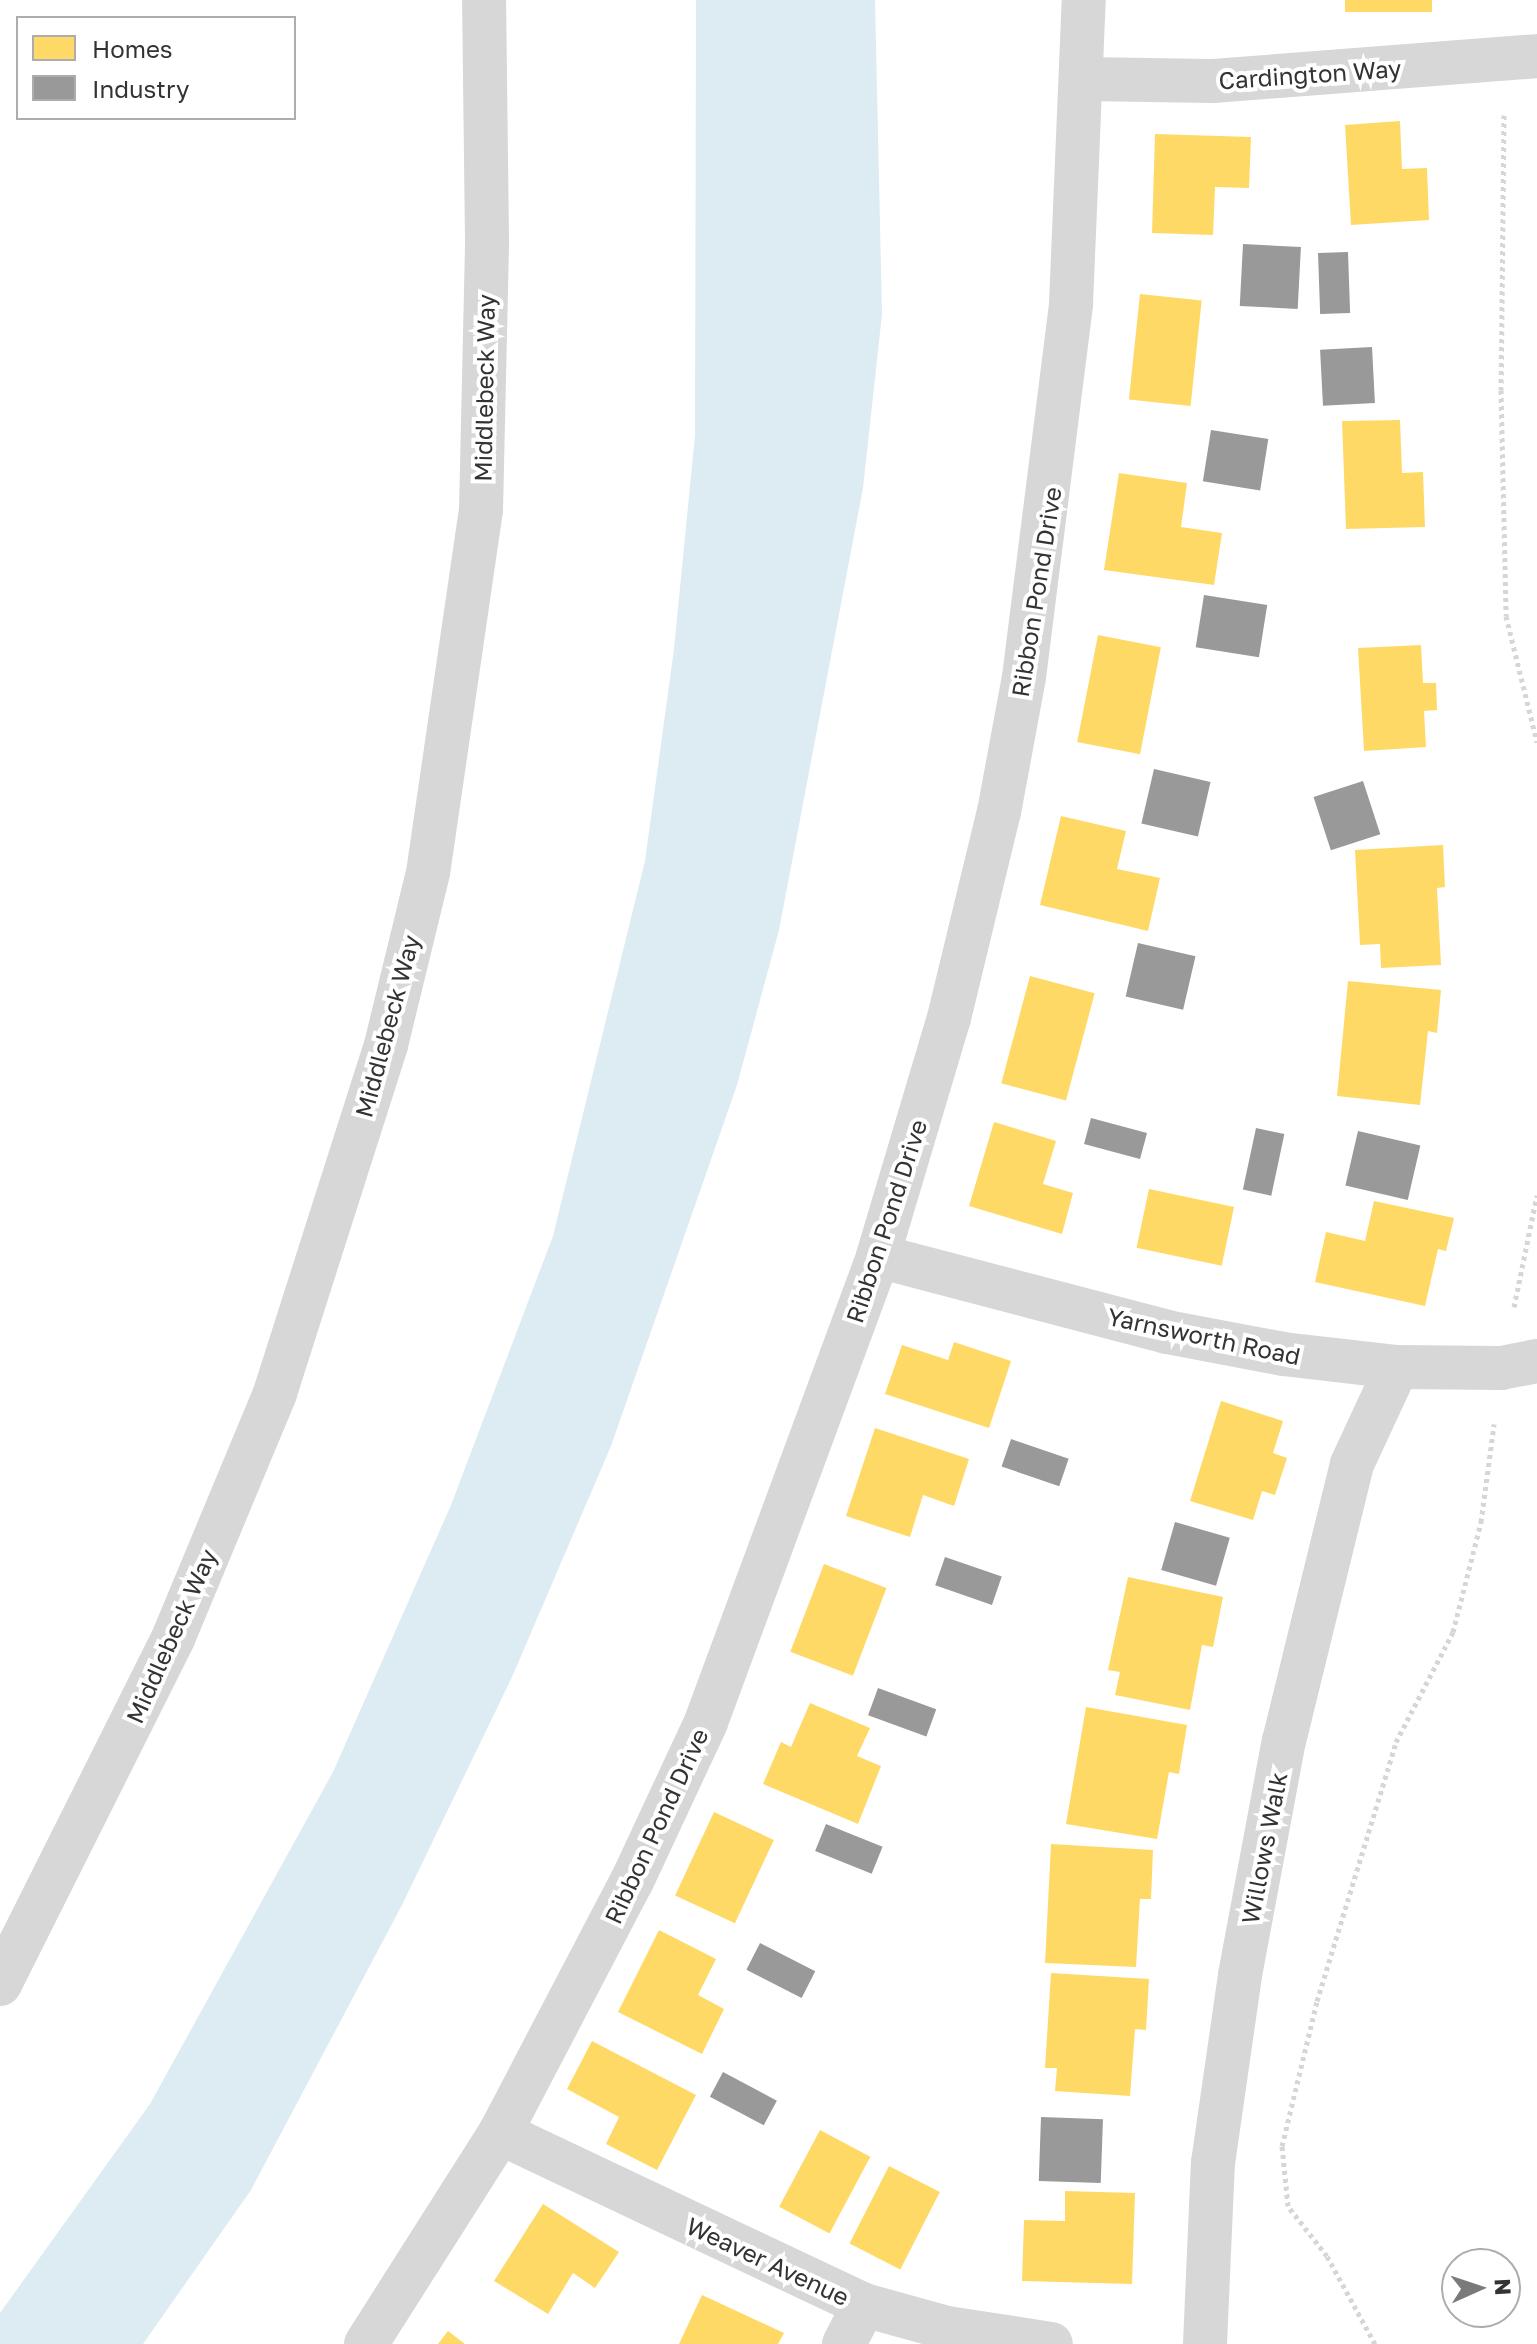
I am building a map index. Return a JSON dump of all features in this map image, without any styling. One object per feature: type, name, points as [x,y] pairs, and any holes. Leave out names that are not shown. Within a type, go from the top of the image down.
[{"type":"street","name":"Middlebeck Way","points":[[0,1984],[174,1636],[275,1393],[389,1031],[428,873],[481,510],[487,240],[484,0]]},
{"type":"street","name":"Ribbon Pond Drive","points":[[366,2344],[500,2133],[632,1881],[706,1722],[878,1256],[949,1018],[999,812],[1024,677],[1071,304],[1084,0]]},
{"type":"street","name":"Cardington Way","points":[[1083,79],[1213,81],[1521,58]]},
{"type":"street","name":"Yarnsworth Road","points":[[878,1256],[1167,1332],[1283,1354],[1397,1367],[1519,1365]]},
{"type":"street","name":"Willows Walk","points":[[1205,2344],[1213,2163],[1240,1975],[1284,1741],[1352,1464],[1397,1367]]},
{"type":"street","name":"Weaver Avenue","points":[[500,2133],[864,2305],[947,2328],[1051,2344]]},
{"type":"street","points":[[844,2344],[864,2305]]},
{"type":"path","points":[[1521,58],[1501,390],[1506,616],[1537,742]]},
{"type":"path","points":[[1375,2343],[1327,2256],[1288,2206],[1282,2146],[1317,2001],[1396,1742],[1453,1632],[1519,1365],[1537,1195]]},
{"type":"shaded area","points":[[696,0],[875,0],[882,314],[863,488],[779,930],[737,1085],[611,1446],[512,1677],[402,1905],[251,2190],[143,2344],[0,2344],[0,2313],[150,2104],[333,1772],[451,1505],[553,1236],[645,861],[674,649],[695,435]]},
{"type":"building: Homes","points":[[1345,0],[1432,0],[1432,12],[1345,12]]},
{"type":"building: Homes","points":[[1400,121],[1402,169],[1427,168],[1429,220],[1351,225],[1345,125]]},
{"type":"building: Homes","points":[[1155,134],[1251,137],[1249,188],[1215,187],[1213,235],[1152,233]]},
{"type":"building: Homes","points":[[1140,294],[1202,300],[1191,406],[1129,399]]},
{"type":"building: Homes","points":[[1400,420],[1402,473],[1423,472],[1425,527],[1346,529],[1342,421]]},
{"type":"building: Homes","points":[[1119,473],[1187,483],[1181,527],[1222,533],[1214,585],[1104,570]]},
{"type":"building: Homes","points":[[1098,635],[1161,647],[1140,754],[1077,742]]},
{"type":"building: Homes","points":[[1421,645],[1423,683],[1436,683],[1437,710],[1424,711],[1426,747],[1364,751],[1358,648]]},
{"type":"building: Homes","points":[[1061,816],[1126,831],[1117,869],[1160,878],[1148,931],[1040,905]]},
{"type":"building: Homes","points":[[1443,845],[1445,887],[1437,888],[1441,965],[1381,968],[1380,944],[1360,945],[1355,850]]},
{"type":"building: Homes","points":[[1030,976],[1095,993],[1066,1101],[1001,1083]]},
{"type":"building: Homes","points":[[1348,981],[1441,990],[1437,1033],[1428,1031],[1420,1105],[1337,1096]]},
{"type":"building: Homes","points":[[994,1122],[1056,1141],[1043,1184],[1073,1193],[1062,1234],[969,1206]]},
{"type":"building: Homes","points":[[1149,1189],[1234,1207],[1222,1266],[1137,1248]]},
{"type":"building: Homes","points":[[1374,1201],[1454,1218],[1446,1251],[1438,1249],[1425,1306],[1315,1282],[1326,1232],[1365,1241]]},
{"type":"building: Homes","points":[[954,1342],[1011,1361],[989,1428],[885,1394],[902,1345],[948,1360]]},
{"type":"building: Homes","points":[[1221,1401],[1283,1421],[1273,1453],[1287,1458],[1275,1495],[1262,1491],[1253,1520],[1190,1501]]},
{"type":"building: Homes","points":[[875,1428],[969,1459],[954,1506],[923,1495],[910,1537],[846,1516]]},
{"type":"building: Homes","points":[[824,1564],[887,1588],[853,1676],[790,1652]]},
{"type":"building: Homes","points":[[1128,1577],[1223,1597],[1213,1647],[1202,1645],[1190,1710],[1115,1695],[1120,1672],[1108,1670]]},
{"type":"building: Homes","points":[[810,1703],[870,1728],[857,1756],[881,1766],[858,1824],[763,1784],[781,1742],[791,1747]]},
{"type":"building: Homes","points":[[1086,1707],[1187,1725],[1179,1774],[1169,1772],[1157,1839],[1066,1824]]},
{"type":"building: Homes","points":[[714,1812],[774,1840],[735,1923],[675,1895]]},
{"type":"building: Homes","points":[[1051,1844],[1153,1850],[1151,1899],[1140,1899],[1136,1967],[1045,1963]]},
{"type":"building: Homes","points":[[659,1930],[716,1959],[698,1995],[724,2009],[702,2054],[618,2012]]},
{"type":"building: Homes","points":[[1051,1973],[1149,1979],[1146,2030],[1135,2029],[1130,2096],[1055,2091],[1057,2068],[1045,2068]]},
{"type":"building: Homes","points":[[592,2041],[696,2095],[657,2170],[606,2144],[619,2117],[567,2089]]},
{"type":"building: Homes","points":[[820,2130],[870,2157],[829,2234],[779,2207]]},
{"type":"building: Homes","points":[[889,2166],[940,2192],[900,2269],[850,2244]]},
{"type":"building: Homes","points":[[1065,2191],[1135,2193],[1132,2284],[1022,2281],[1024,2220],[1065,2221]]},
{"type":"building: Homes","points":[[543,2204],[619,2252],[595,2288],[573,2273],[548,2314],[494,2281]]},
{"type":"building: Homes","points":[[702,2295],[784,2333],[778,2344],[679,2344]]},
{"type":"building: Homes","points":[[448,2331],[465,2344],[438,2344]]},
{"type":"building: Industry","points":[[1243,244],[1301,247],[1298,309],[1240,306]]},
{"type":"building: Industry","points":[[1348,252],[1350,313],[1320,314],[1318,253]]},
{"type":"building: Industry","points":[[1372,347],[1375,403],[1323,406],[1320,350]]},
{"type":"building: Industry","points":[[1211,430],[1268,439],[1260,490],[1203,481]]},
{"type":"building: Industry","points":[[1204,595],[1267,605],[1259,657],[1196,647]]},
{"type":"building: Industry","points":[[1154,769],[1211,782],[1198,837],[1141,824]]},
{"type":"building: Industry","points":[[1363,781],[1380,834],[1331,850],[1314,797]]},
{"type":"building: Industry","points":[[1138,943],[1195,956],[1183,1010],[1126,997]]},
{"type":"building: Industry","points":[[1091,1118],[1147,1133],[1140,1159],[1084,1144]]},
{"type":"building: Industry","points":[[1256,1128],[1284,1134],[1271,1196],[1243,1190]]},
{"type":"building: Industry","points":[[1358,1131],[1420,1145],[1408,1200],[1345,1186]]},
{"type":"building: Industry","points":[[1011,1439],[1069,1459],[1059,1486],[1002,1466]]},
{"type":"building: Industry","points":[[1175,1522],[1230,1538],[1216,1586],[1161,1570]]},
{"type":"building: Industry","points":[[945,1557],[1002,1577],[992,1605],[935,1585]]},
{"type":"building: Industry","points":[[878,1688],[936,1709],[926,1736],[868,1715]]},
{"type":"building: Industry","points":[[826,1824],[883,1847],[872,1874],[815,1851]]},
{"type":"building: Industry","points":[[760,1943],[815,1971],[802,1998],[746,1970]]},
{"type":"building: Industry","points":[[723,2072],[777,2101],[764,2125],[710,2097]]},
{"type":"building: Industry","points":[[1041,2117],[1103,2119],[1101,2183],[1039,2181]]}]
